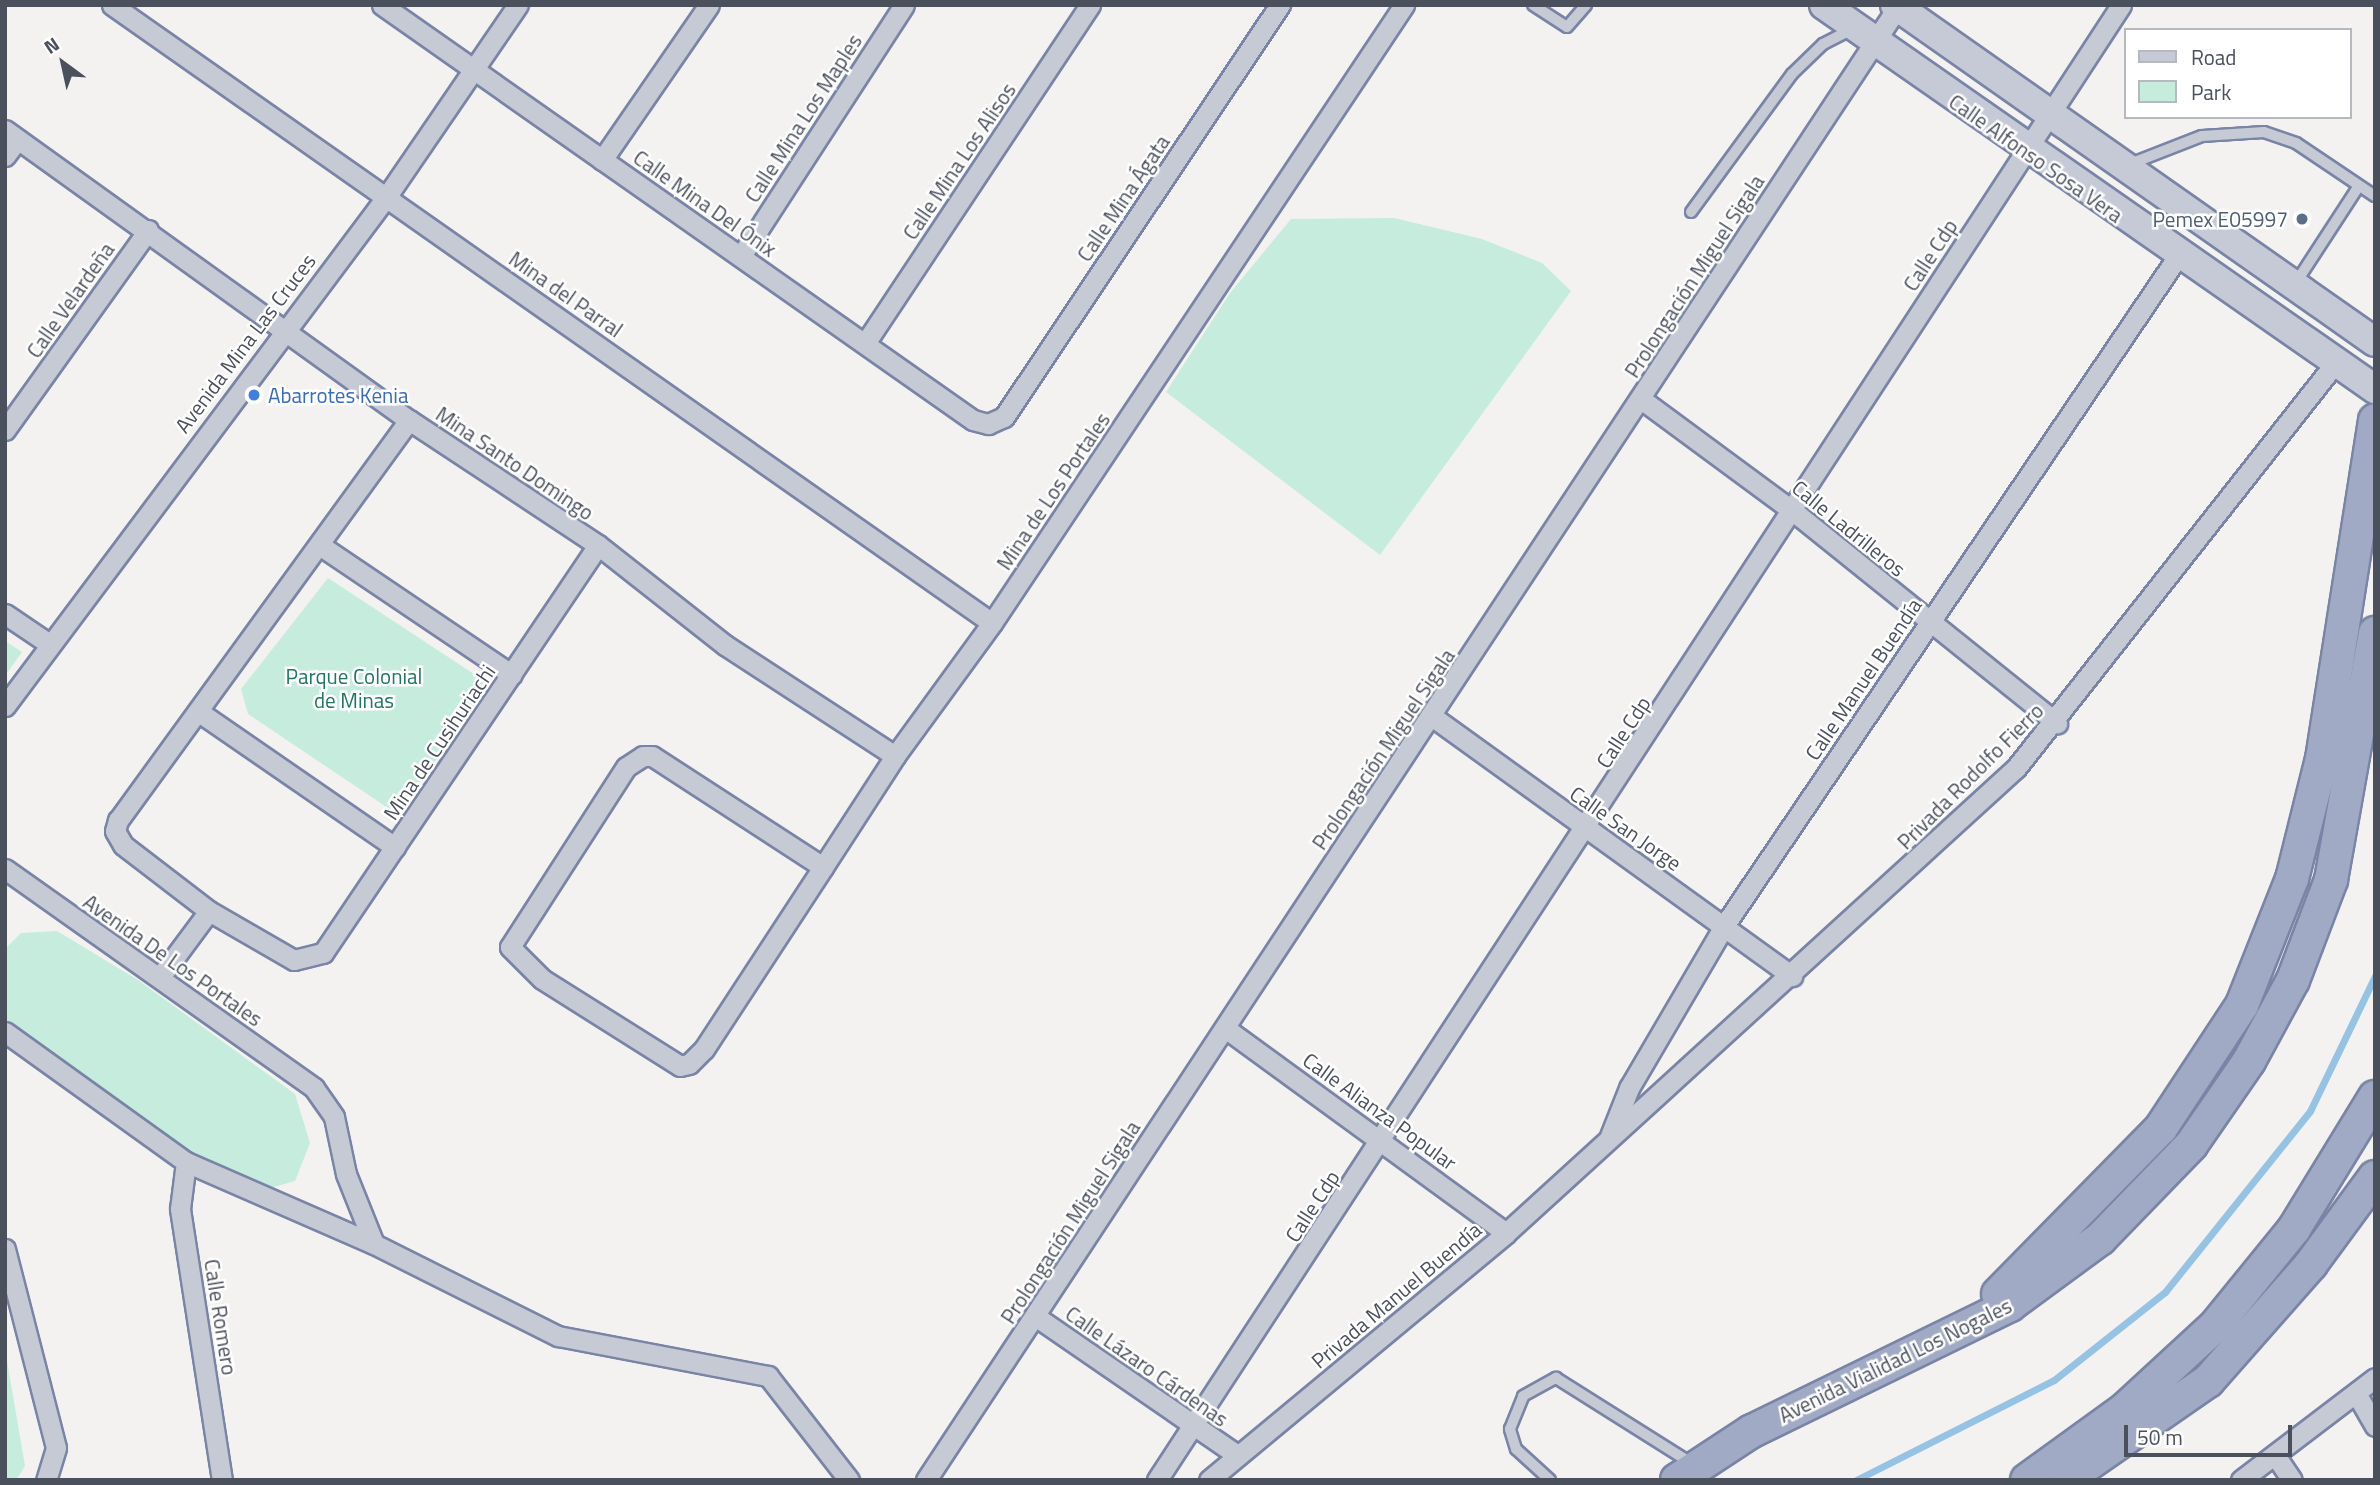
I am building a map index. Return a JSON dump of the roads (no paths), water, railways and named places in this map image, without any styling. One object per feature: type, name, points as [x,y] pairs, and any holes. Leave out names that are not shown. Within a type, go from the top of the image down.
[{"type":"highway","points":[[1962,1331],[2161,1128],[2242,1004],[2292,879],[2322,759],[2375,420]]},
{"type":"highway","name":"Avenida Vialidad Los Nogales","points":[[1686,1473],[1752,1431],[1962,1331],[2010,1305],[2100,1239],[2191,1145],[2249,1061],[2293,979],[2330,880],[2354,768],[2375,633]]},
{"type":"highway","points":[[2027,1480],[2125,1409],[2216,1325],[2294,1229],[2375,1097]]},
{"type":"highway","points":[[2065,1480],[2208,1381],[2311,1264],[2375,1177]]},
{"type":"main road","name":"Calle Alfonso Sosa Vera","points":[[1824,5],[2024,150],[2375,389]]},
{"type":"main road","name":"Calle Alfonso Sosa Vera","points":[[1897,6],[2046,116],[2375,342]]},
{"type":"main road","points":[[2214,278],[2235,247]]},
{"type":"street","name":"Mina del Parral","points":[[113,5],[992,623]]},
{"type":"street","name":"Calle Mina Del Ónix","points":[[382,5],[866,342],[973,420],[1004,417]]},
{"type":"street","name":"Avenida Mina Las Cruces","points":[[5,706],[48,643],[285,327],[387,196],[518,5]]},
{"type":"street","points":[[602,160],[709,5]]},
{"type":"street","name":"Calle Mina Los Maples","points":[[741,256],[904,5]]},
{"type":"street","name":"Calle Mina Ágata","points":[[1004,417],[1280,5]]},
{"type":"street","name":"Mina de Los Portales","points":[[823,867],[652,756],[643,757],[626,767],[510,947],[542,979],[680,1066],[689,1064],[823,867],[895,756],[992,623],[1404,5]]},
{"type":"street","name":"Calle Cdp","points":[[1157,1480],[1587,829],[2046,116],[2121,5]]},
{"type":"street","name":"Prolongación Miguel Sigala","points":[[926,1480],[1641,399],[1864,34],[1897,6]]},
{"type":"street","name":"Calle Mina Los Alisos","points":[[866,342],[1082,8]]},
{"type":"street","points":[[5,156],[11,134]]},
{"type":"street","name":"Mina Santo Domingo","points":[[11,134],[285,327],[409,420],[598,545],[725,645],[895,756]]},
{"type":"street","name":"Calle Velardeña","points":[[5,430],[148,230]]},
{"type":"street","name":"Calle Manuel Buendía","points":[[1608,1140],[1629,1088],[1724,926],[2178,256]]},
{"type":"street","name":"Privada Rodolfo Fierro","points":[[1608,1140],[1792,976],[2057,723],[2336,362]]},
{"type":"street","name":"Calle Ladrilleros","points":[[1641,399],[1793,510],[2057,723]]},
{"type":"street","points":[[160,977],[209,911],[123,845],[115,831],[118,820],[321,546],[409,420]]},
{"type":"street","name":"Mina de Cusihuriachi","points":[[209,911],[294,961],[312,959],[323,953],[598,545]]},
{"type":"street","points":[[321,546],[512,675]]},
{"type":"street","points":[[5,614],[48,643]]},
{"type":"street","points":[[200,712],[395,847]]},
{"type":"street","name":"Calle San Jorge","points":[[1433,717],[1792,976]]},
{"type":"street","name":"Avenida De Los Portales","points":[[5,869],[314,1088],[334,1117],[346,1174],[374,1244]]},
{"type":"street","name":"Calle Alianza Popular","points":[[1226,1028],[1506,1233]]},
{"type":"street","points":[[5,1032],[186,1162],[374,1244],[558,1336],[768,1376],[849,1480]]},
{"type":"street","name":"Privada Manuel Buendía","points":[[1209,1480],[1234,1453],[1386,1337],[1608,1140]]},
{"type":"street","name":"Calle Romero","points":[[186,1162],[180,1209],[222,1480]]},
{"type":"street","points":[[5,1249],[57,1448],[46,1480]]},
{"type":"street","name":"Calle Lázaro Cárdenas","points":[[1035,1316],[1193,1429],[1234,1453]]},
{"type":"street","points":[[2241,1480],[2375,1378]]},
{"type":"street","points":[[2356,1393],[2375,1426]]},
{"type":"street","points":[[2275,1455],[2292,1480]]},
{"type":"lane","points":[[1533,5],[1567,27],[1586,5]]},
{"type":"lane","points":[[1691,212],[1791,74],[1823,44],[1864,34]]},
{"type":"lane","points":[[2120,168],[2202,136],[2264,132],[2296,143],[2375,197]]},
{"type":"lane","points":[[2294,285],[2359,186]]},
{"type":"lane","points":[[1550,1480],[1516,1449],[1510,1429],[1523,1396],[1556,1378],[1686,1473]]},
{"type":"waterway","points":[[1856,1480],[2054,1380],[2165,1292],[2310,1111],[2375,976]]},
{"type":"place","name":"Pemex E05997","points":[[2302,219]]},
{"type":"place","name":"Abarrotes Kenia","points":[[254,395]]},
{"type":"park label","name":"Parque Colonial de Minas","points":[[354,688]]}]
